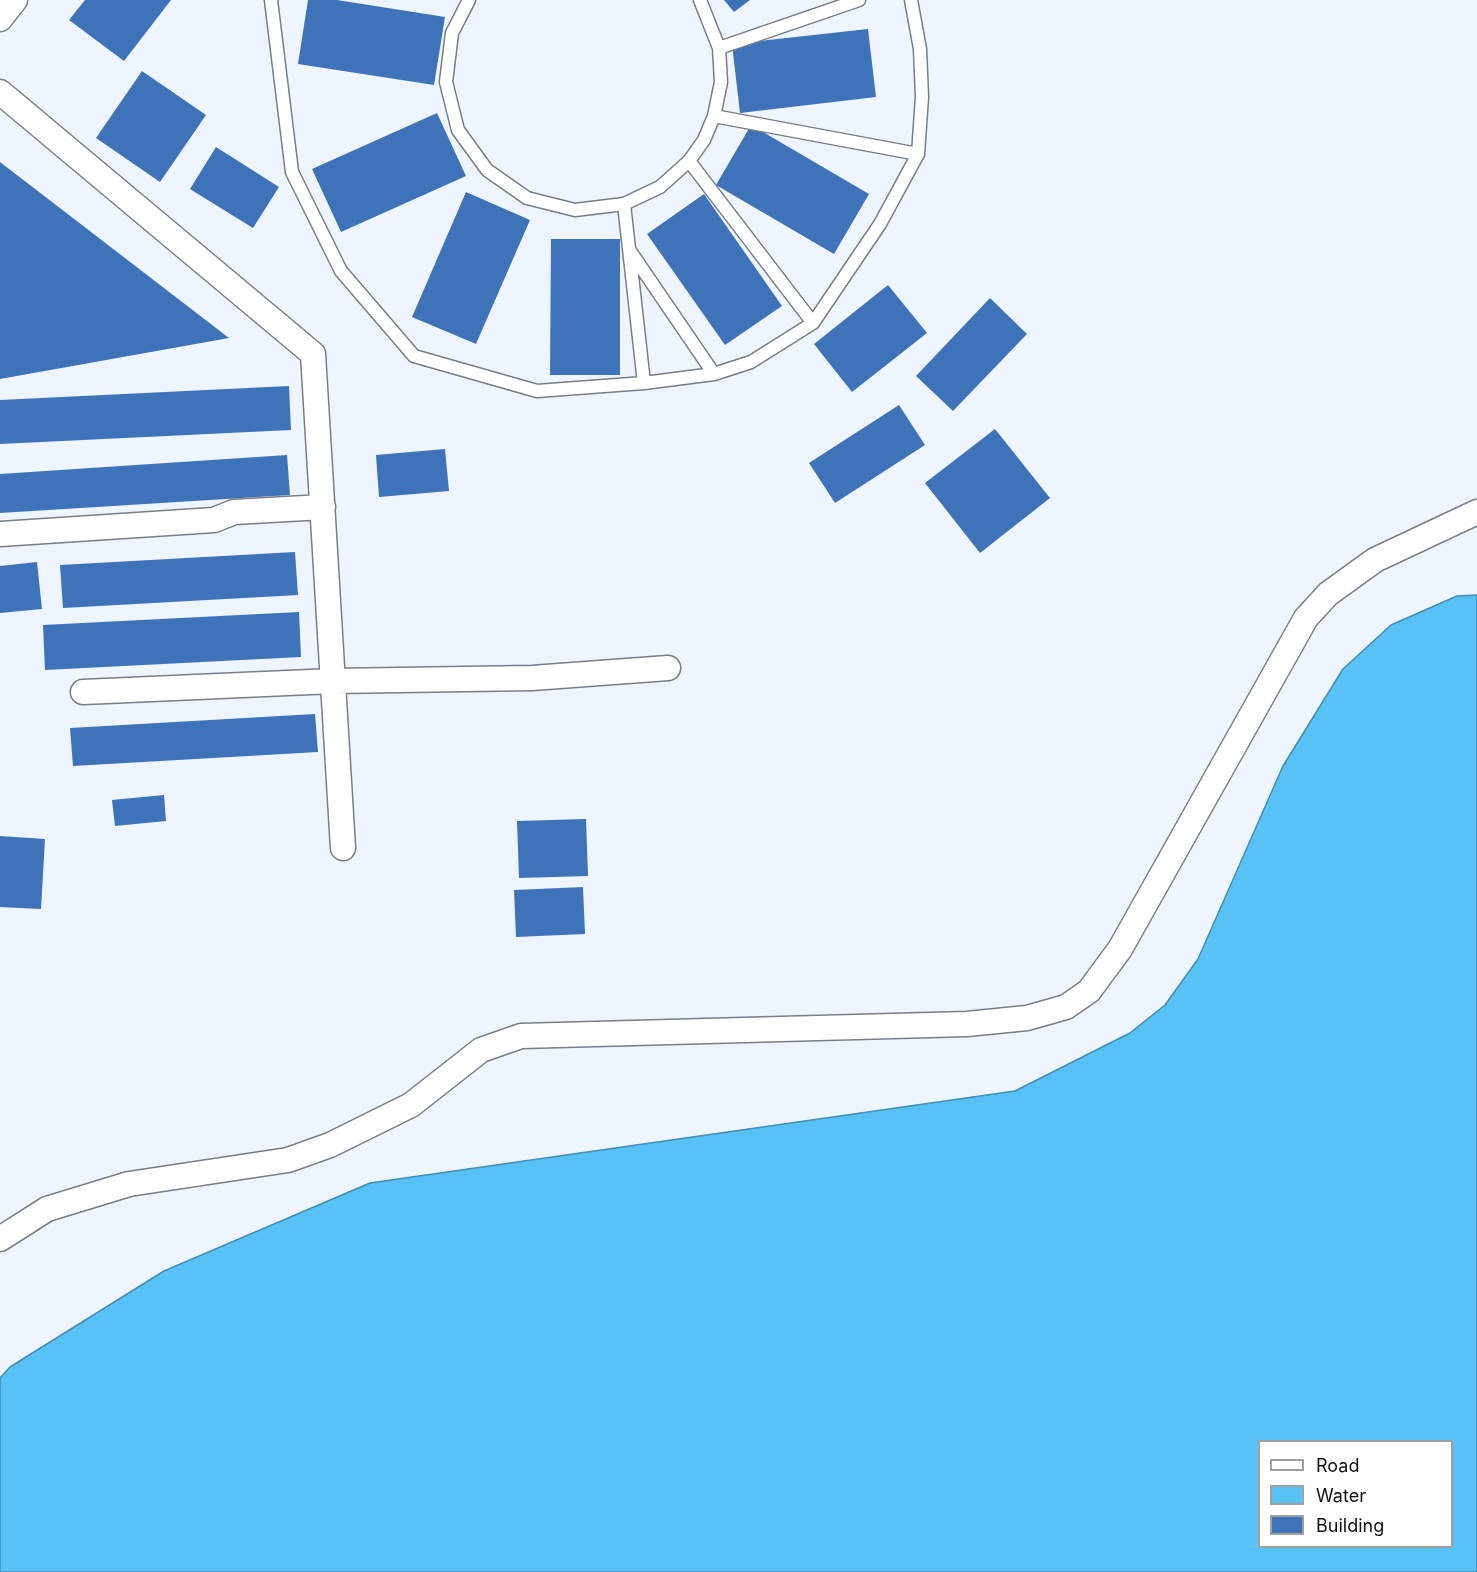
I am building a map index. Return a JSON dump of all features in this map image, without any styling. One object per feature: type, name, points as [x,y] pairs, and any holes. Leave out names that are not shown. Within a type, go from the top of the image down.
[{"type":"street","points":[[0,19],[15,0]]},
{"type":"street","points":[[0,92],[313,354],[343,848]]},
{"type":"street","points":[[0,534],[214,520],[234,512],[322,507]]},
{"type":"street","points":[[0,1239],[47,1209],[129,1184],[288,1160],[330,1145],[411,1105],[481,1050],[521,1036],[967,1024],[1027,1018],[1066,1007],[1089,991],[1120,949],[1306,618],[1328,594],[1375,560],[1477,512]]},
{"type":"street","points":[[83,692],[333,681],[532,678],[668,668]]},
{"type":"lane","points":[[271,0],[292,172],[341,271],[414,356],[537,392],[644,383],[714,374],[751,362],[813,323],[880,224],[918,154],[922,97],[920,58],[910,0]]},
{"type":"lane","points":[[469,0],[452,33],[446,82],[458,130],[487,170],[527,198],[575,210],[624,204],[660,187],[689,160],[704,140],[714,116],[721,82],[719,48],[699,0]]},
{"type":"lane","points":[[719,48],[859,0]]},
{"type":"lane","points":[[714,116],[918,154]]},
{"type":"lane","points":[[689,160],[813,323]]},
{"type":"lane","points":[[624,204],[644,383]]},
{"type":"lane","points":[[627,247],[714,374]]},
{"type":"water","points":[[1477,595],[1477,1572],[0,1572],[0,1378],[10,1367],[164,1271],[370,1183],[1015,1091],[1130,1033],[1165,1005],[1198,959],[1283,766],[1343,669],[1391,625],[1457,596]]},
{"type":"building","points":[[85,0],[171,0],[124,61],[69,20]]},
{"type":"building","points":[[308,0],[337,0],[445,17],[434,85],[298,64]]},
{"type":"building","points":[[724,0],[750,0],[734,12]]},
{"type":"building","points":[[868,29],[876,97],[740,113],[732,44]]},
{"type":"building","points":[[142,71],[206,115],[160,182],[96,138]]},
{"type":"building","points":[[437,113],[466,176],[341,232],[312,169]]},
{"type":"building","points":[[751,125],[869,194],[834,254],[716,185]]},
{"type":"building","points":[[216,147],[279,187],[253,228],[190,189]]},
{"type":"building","points":[[0,162],[229,338],[0,379]]},
{"type":"building","points":[[466,192],[530,220],[476,344],[412,317]]},
{"type":"building","points":[[704,194],[782,306],[725,345],[647,234]]},
{"type":"building","points":[[551,239],[620,239],[620,375],[550,375]]},
{"type":"building","points":[[888,285],[927,333],[852,392],[814,344]]},
{"type":"building","points":[[990,298],[1027,334],[953,411],[916,376]]},
{"type":"building","points":[[289,386],[291,430],[0,444],[0,400]]},
{"type":"building","points":[[899,405],[925,445],[835,503],[809,463]]},
{"type":"building","points":[[995,429],[1050,498],[980,553],[925,483]]},
{"type":"building","points":[[445,449],[449,491],[379,497],[376,455]]},
{"type":"building","points":[[287,455],[290,495],[0,513],[0,474]]},
{"type":"building","points":[[295,552],[298,595],[63,608],[60,565]]},
{"type":"building","points":[[37,562],[42,609],[0,613],[0,566]]},
{"type":"building","points":[[299,612],[301,657],[45,670],[43,625]]},
{"type":"building","points":[[315,714],[318,752],[73,766],[70,728]]},
{"type":"building","points":[[164,795],[166,821],[115,826],[112,800]]},
{"type":"building","points":[[586,819],[588,876],[519,878],[517,821]]},
{"type":"building","points":[[0,836],[45,839],[41,909],[0,907]]},
{"type":"building","points":[[583,887],[585,934],[516,937],[514,890]]}]
